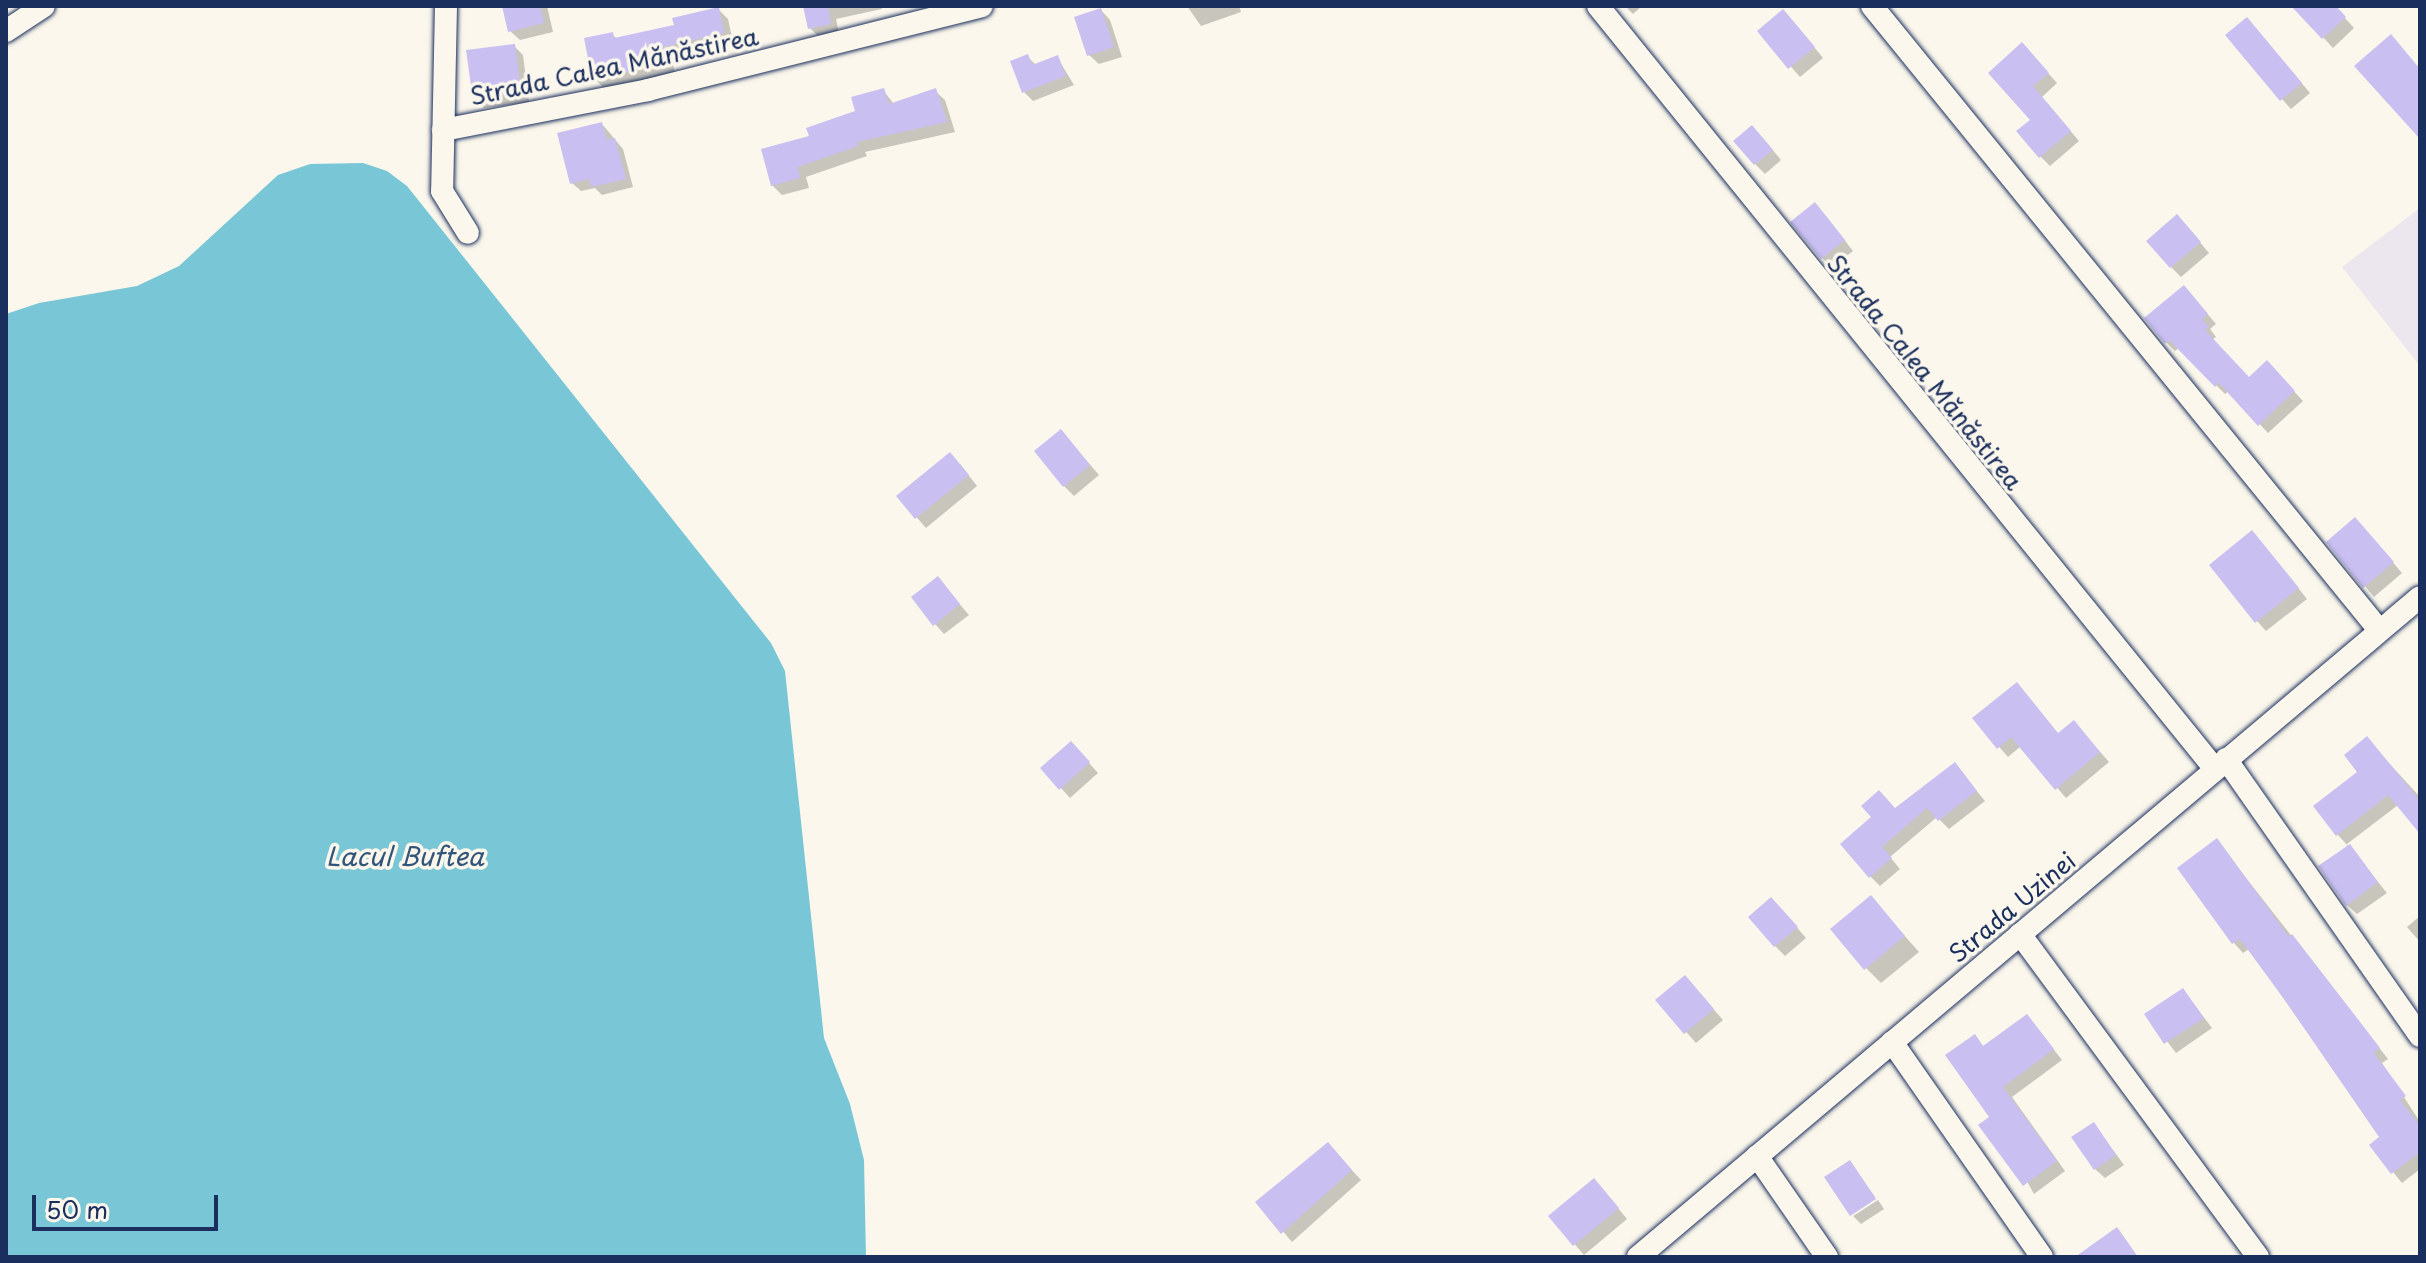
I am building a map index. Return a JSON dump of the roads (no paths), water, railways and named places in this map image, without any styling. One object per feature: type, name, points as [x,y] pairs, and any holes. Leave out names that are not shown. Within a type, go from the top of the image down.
[{"type":"street","points":[[6,31],[44,6]]},
{"type":"street","points":[[446,6],[442,191],[468,233]]},
{"type":"street","name":"Strada Calea Mănăstirea","points":[[443,130],[648,90],[982,6]]},
{"type":"street","name":"Strada Calea Mănăstirea","points":[[1598,6],[2220,764],[2420,1036]]},
{"type":"street","points":[[1872,6],[2380,631]]},
{"type":"street","name":"Strada Uzinei","points":[[1638,1257],[2420,597]]},
{"type":"street","points":[[2020,934],[2258,1257]]},
{"type":"street","points":[[1892,1042],[2042,1257]]},
{"type":"street","points":[[1757,1156],[1827,1257]]},
{"type":"water","name":"Lacul Buftea","points":[[363,163],[387,171],[407,186],[771,643],[785,671],[824,1038],[850,1104],[864,1160],[866,1257],[6,1257],[6,314],[39,303],[137,286],[179,266],[278,175],[310,164]]}]
